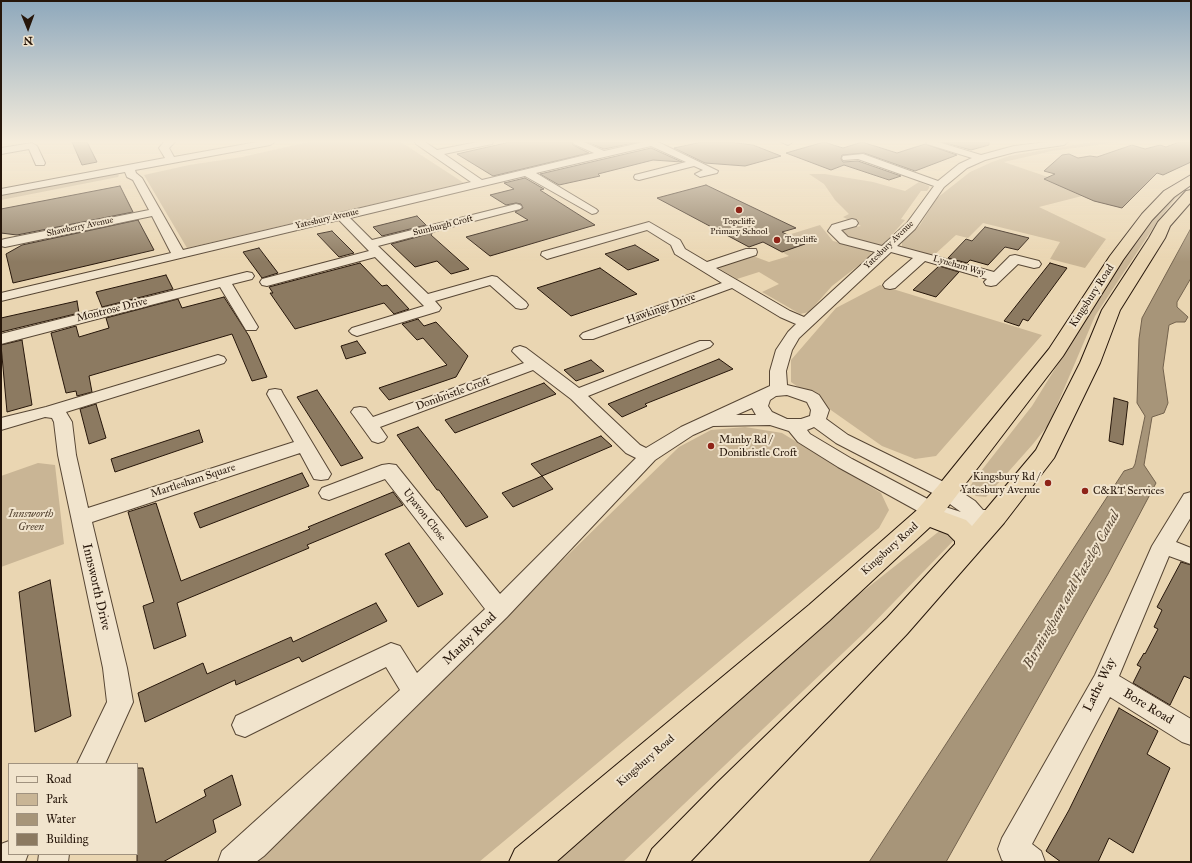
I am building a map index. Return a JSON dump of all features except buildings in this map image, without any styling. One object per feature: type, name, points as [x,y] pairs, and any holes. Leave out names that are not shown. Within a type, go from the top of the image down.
[{"type":"highway","name":"Kingsbury Road","points":[[528,862],[819,613],[935,506],[1056,352],[1116,259],[1148,217],[1169,194],[1186,182]]},
{"type":"highway","points":[[665,862],[729,795],[897,626],[1046,453],[1090,363],[1111,310],[1154,244],[1163,225],[1191,194]]},
{"type":"highway","points":[[935,506],[940,520],[957,527],[968,539],[982,528]]},
{"type":"street","points":[[1,192],[52,182]]},
{"type":"street","points":[[139,182],[179,255]]},
{"type":"street","name":"Yatesbury Avenue","points":[[1,297],[483,182]]},
{"type":"street","points":[[543,182],[589,209],[569,212]]},
{"type":"street","points":[[932,182],[940,185]]},
{"type":"street","name":"Yatesbury Avenue","points":[[779,390],[778,371],[784,350],[793,335],[911,226],[943,182]]},
{"type":"street","points":[[37,197],[102,185]]},
{"type":"street","name":"Sumburgh Croft","points":[[267,282],[375,248],[516,207]]},
{"type":"street","name":"Shawberry Avenue","points":[[2,244],[155,212]]},
{"type":"street","points":[[340,216],[375,248],[427,299],[434,308],[357,331]]},
{"type":"street","name":"Lyneham Way","points":[[852,223],[836,228],[834,231],[844,240],[923,256],[993,279],[1015,259],[1034,264]]},
{"type":"street","points":[[547,256],[582,250],[649,226],[676,243],[680,251],[705,267],[785,314],[806,322]]},
{"type":"street","points":[[705,267],[751,252]]},
{"type":"street","name":"Lyneham Way","points":[[890,285],[923,256]]},
{"type":"street","points":[[671,263],[689,257]]},
{"type":"street","name":"Montrose Drive","points":[[1,339],[247,276]]},
{"type":"street","points":[[427,299],[492,280],[521,305]]},
{"type":"street","points":[[223,281],[251,327]]},
{"type":"street","name":"Hawkinge Drive","points":[[588,336],[734,283]]},
{"type":"street","points":[[576,395],[705,344]]},
{"type":"street","points":[[520,351],[576,395],[633,449],[648,456]]},
{"type":"street","points":[[1,424],[45,412],[51,412],[218,360]]},
{"type":"street","name":"Donibristle Croft","points":[[369,424],[536,364]]},
{"type":"street","points":[[779,390],[797,392],[813,399],[820,410],[816,420],[811,423],[794,426],[804,438],[845,463],[935,506],[968,506],[982,528]]},
{"type":"street","name":"Manby Road","points":[[233,862],[253,845],[415,692],[499,610],[648,456],[687,430],[766,394],[779,390]]},
{"type":"street","points":[[275,394],[321,474]]},
{"type":"street","points":[[762,397],[759,406],[761,411],[771,420]]},
{"type":"street","name":"Innsworth Drive","points":[[51,412],[59,414],[63,422],[67,455],[115,668],[120,702],[91,763]]},
{"type":"street","name":"Manby Road","points":[[709,421],[771,420],[794,426]]},
{"type":"street","points":[[816,420],[935,506]]},
{"type":"street","name":"Martlesham Square","points":[[81,518],[305,445]]},
{"type":"street","name":"Upavon Close","points":[[329,493],[389,470],[499,610]]},
{"type":"street","name":"Lathe Way","points":[[1016,858],[1104,681],[1163,546],[1191,499]]},
{"type":"street","points":[[1163,546],[1191,556]]},
{"type":"street","points":[[245,725],[391,653],[415,692]]},
{"type":"street","name":"Bore Road","points":[[1104,681],[1191,733]]},
{"type":"street","points":[[1,860],[11,855]]},
{"type":"green space","points":[[64,182],[91,182],[1,200],[1,194]]},
{"type":"green space","points":[[148,182],[464,183],[187,248]]},
{"type":"green space","points":[[821,182],[874,182],[905,191],[920,182],[929,186],[929,188],[927,191],[921,191],[901,219],[905,220],[883,245],[877,246],[848,239],[839,230],[861,226],[843,217],[849,214],[835,200]]},
{"type":"green space","points":[[957,182],[1052,182],[1082,196],[1039,207],[1106,239],[1085,268],[1050,259],[1060,242],[983,223],[968,238],[956,235],[933,256],[902,247],[902,242],[920,225],[937,198]]},
{"type":"green space","points":[[1191,184],[1191,186],[1175,199],[1157,222],[1095,316],[1049,424],[986,497],[976,496],[968,490],[974,480],[1032,406],[1124,257],[1159,208],[1180,190]]},
{"type":"green space","points":[[820,225],[833,241],[869,250],[872,255],[832,286],[809,312],[800,314],[762,292],[779,284],[759,272],[737,279],[720,269],[720,266],[753,256],[769,262],[789,256],[782,252],[804,244],[788,235]]},
{"type":"green space","points":[[880,285],[1042,335],[936,456],[915,459],[882,446],[791,382],[791,360],[836,308]]},
{"type":"green space","points":[[745,427],[782,433],[881,493],[889,510],[879,528],[479,862],[252,862],[679,447],[711,430]]},
{"type":"green space","name":"Innsworth Green","points":[[38,463],[55,465],[64,544],[1,567],[1,476]]},
{"type":"green space","points":[[942,529],[956,538],[864,633],[623,862],[545,862],[772,663]]},
{"type":"water","name":"Birmingham and Fazeley Canal","points":[[1191,228],[1191,278],[1177,302],[1177,307],[1188,317],[1185,322],[1176,322],[1169,325],[1163,368],[1168,403],[1164,413],[1152,417],[1144,465],[1156,483],[1108,574],[946,862],[869,862],[1124,471],[1133,468],[1145,416],[1137,403],[1139,339],[1142,318]]},
{"type":"place","name":"Topcliffe Primary School","points":[[739,210]]},
{"type":"place","name":"Topcliffe","points":[[777,240]]},
{"type":"place","name":"Manby Rd / Donibristle Croft","points":[[711,446]]},
{"type":"place","name":"Kingsbury Rd / Yatesbury Avenue","points":[[1048,483]]},
{"type":"place","name":"C&RT Services","points":[[1085,491]]}]
